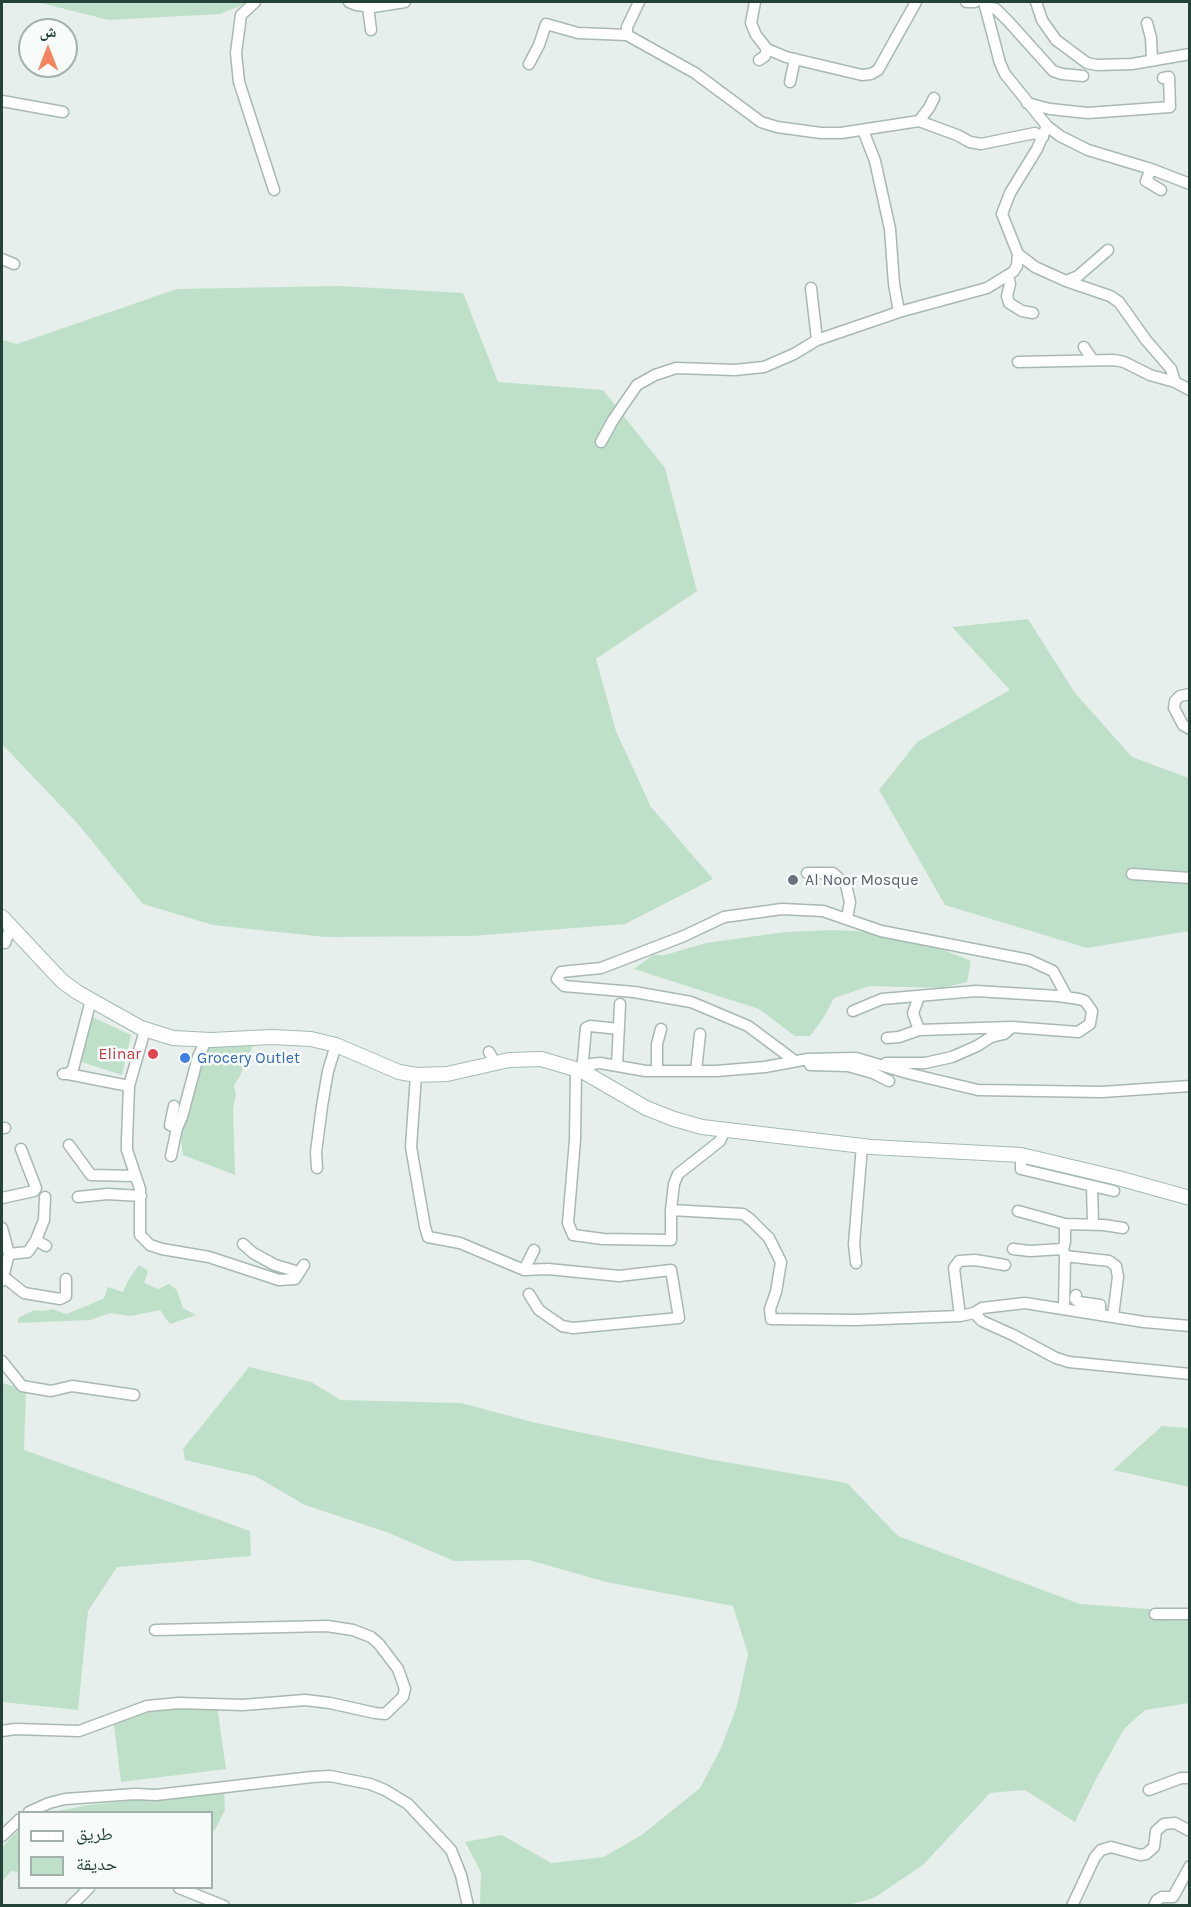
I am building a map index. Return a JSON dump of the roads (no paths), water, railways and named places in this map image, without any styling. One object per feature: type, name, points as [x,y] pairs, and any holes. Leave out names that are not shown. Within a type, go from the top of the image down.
[{"type":"main road","points":[[6,922],[62,981],[145,1030],[173,1038],[300,1037],[336,1045],[399,1072],[416,1075],[447,1074],[492,1058],[541,1059],[582,1072],[646,1108],[674,1119],[725,1130],[862,1146],[1021,1155],[1190,1198]]},
{"type":"street","points":[[255,2],[241,15],[236,53],[239,82],[274,190]]},
{"type":"street","points":[[349,2],[368,7],[405,2]]},
{"type":"street","points":[[627,34],[627,27],[639,2]]},
{"type":"street","points":[[755,2],[751,23],[756,35],[767,49],[795,59],[862,75],[878,70],[916,2]]},
{"type":"street","points":[[966,2],[981,3],[996,9],[1053,71],[1083,76]]},
{"type":"street","points":[[1036,2],[1042,20],[1056,40],[1087,63],[1115,65],[1190,54]]},
{"type":"street","points":[[981,3],[993,32],[1005,74],[1045,132]]},
{"type":"street","points":[[368,7],[371,30]]},
{"type":"street","points":[[1147,23],[1151,38],[1152,60]]},
{"type":"street","points":[[529,64],[546,24],[578,33],[627,34],[695,73],[761,122],[793,130],[820,133],[863,130],[919,121],[957,135],[969,142],[981,144],[1045,132],[1060,136],[1088,150],[1190,184]]},
{"type":"street","points":[[759,60],[765,56],[767,49]]},
{"type":"street","points":[[790,82],[795,59]]},
{"type":"street","points":[[1027,103],[1058,110],[1088,113],[1170,107],[1169,77],[1163,78]]},
{"type":"street","points":[[919,121],[934,98]]},
{"type":"street","points":[[2,101],[63,112]]},
{"type":"street","points":[[863,130],[875,161],[890,229],[894,284],[899,312]]},
{"type":"street","points":[[601,442],[637,385],[655,375],[676,368],[752,369],[764,367],[794,354],[817,340],[899,312],[987,288],[1008,276],[1017,266],[1018,254],[1002,214],[1010,193],[1045,132]]},
{"type":"street","points":[[1150,169],[1146,181],[1161,190]]},
{"type":"street","points":[[1066,281],[1078,276],[1108,250]]},
{"type":"street","points":[[1018,254],[1035,267],[1066,281],[1100,292],[1119,302],[1146,340],[1171,369],[1175,382]]},
{"type":"street","points":[[2,259],[14,264]]},
{"type":"street","points":[[1008,276],[1010,284],[1006,296],[1009,303],[1022,311],[1033,313]]},
{"type":"street","points":[[811,288],[817,340]]},
{"type":"street","points":[[1084,347],[1092,360]]},
{"type":"street","points":[[1018,362],[1092,360],[1124,362],[1150,375],[1175,382],[1190,390]]},
{"type":"street","points":[[1190,694],[1180,696],[1175,701],[1174,708],[1183,725],[1190,729]]},
{"type":"street","points":[[807,873],[833,873],[846,885],[850,902],[847,918]]},
{"type":"street","points":[[1132,874],[1190,878]]},
{"type":"street","points":[[889,1081],[873,1073],[848,1066],[804,1066],[793,1062],[748,1026],[691,1002],[634,992],[564,987],[558,979],[561,972],[601,968],[684,936],[724,917],[782,909],[823,911],[881,931],[1029,960],[1053,971],[1066,997]]},
{"type":"street","points":[[5,943],[6,922]]},
{"type":"street","points":[[853,1011],[882,999],[976,991],[1066,997],[1085,1001],[1090,1006],[1092,1018],[1090,1024],[1078,1032],[1012,1027],[919,1029],[899,1037],[886,1038]]},
{"type":"street","points":[[919,997],[913,1013],[919,1029]]},
{"type":"street","points":[[91,1000],[73,1069],[66,1074],[129,1086]]},
{"type":"street","points":[[617,1066],[620,1004]]},
{"type":"street","points":[[619,1029],[590,1026],[586,1028],[567,1223],[573,1235],[603,1239],[671,1240],[671,1210],[674,1184],[678,1174],[720,1142],[725,1130]]},
{"type":"street","points":[[879,1063],[925,1063],[952,1057],[991,1037],[1004,1034],[1012,1027]]},
{"type":"street","points":[[657,1071],[657,1044],[661,1029]]},
{"type":"street","points":[[145,1030],[129,1086],[127,1140],[141,1196],[140,1234],[150,1245],[209,1257],[279,1280],[295,1279],[302,1269],[275,1265],[253,1253],[243,1244]]},
{"type":"street","points":[[696,1071],[700,1034]]},
{"type":"street","points":[[171,1156],[198,1057],[207,1039]]},
{"type":"street","points":[[317,1168],[316,1152],[324,1094],[336,1045]]},
{"type":"street","points":[[582,1072],[591,1064],[657,1071],[696,1071],[749,1069],[808,1059],[856,1058],[978,1090],[1102,1092],[1190,1086]]},
{"type":"street","points":[[416,1075],[411,1147],[424,1227],[428,1237],[439,1241],[460,1243],[524,1270],[548,1269],[619,1276],[671,1270],[680,1318],[573,1328],[562,1326],[539,1310],[529,1294]]},
{"type":"street","points":[[174,1106],[170,1125],[177,1128]]},
{"type":"street","points":[[69,1145],[91,1175],[135,1176]]},
{"type":"street","points":[[856,1263],[854,1244],[862,1146]]},
{"type":"street","points":[[2,1198],[34,1191],[36,1188],[21,1149]]},
{"type":"street","points":[[1021,1155],[1021,1169],[1114,1191]]},
{"type":"street","points":[[1092,1186],[1093,1222]]},
{"type":"street","points":[[78,1197],[107,1194],[141,1196]]},
{"type":"street","points":[[9,1254],[28,1252],[36,1240],[44,1220],[45,1197]]},
{"type":"street","points":[[671,1210],[743,1214],[769,1238],[781,1262],[776,1292],[770,1308],[771,1319],[834,1320],[960,1316],[974,1313],[982,1308],[1025,1303],[1154,1324],[1190,1326]]},
{"type":"street","points":[[1018,1211],[1065,1224],[1123,1228]]},
{"type":"street","points":[[1064,1308],[1065,1224]]},
{"type":"street","points":[[2,1228],[9,1254],[3,1279],[24,1293],[60,1299],[66,1296],[66,1279]]},
{"type":"street","points":[[36,1240],[46,1246]]},
{"type":"street","points":[[1013,1249],[1064,1253],[1109,1261],[1116,1266],[1118,1276],[1113,1316]]},
{"type":"street","points":[[524,1270],[534,1250]]},
{"type":"street","points":[[960,1316],[954,1268],[959,1261],[975,1260],[1005,1264]]},
{"type":"street","points":[[1076,1295],[1075,1299],[1079,1302],[1100,1305],[1100,1314]]},
{"type":"street","points":[[974,1313],[982,1321],[1056,1358],[1069,1362],[1190,1374]]},
{"type":"street","points":[[2,1361],[22,1386],[51,1391],[72,1386],[134,1395]]},
{"type":"street","points":[[1155,1614],[1190,1614]]},
{"type":"street","points":[[2,1731],[15,1729],[79,1731],[147,1707],[179,1703],[243,1705],[305,1700],[385,1714],[403,1697],[405,1689],[398,1669],[371,1637],[353,1630],[327,1626],[155,1630]]},
{"type":"street","points":[[30,1811],[49,1803],[65,1800],[135,1794],[156,1795],[312,1777],[330,1776],[370,1784],[408,1804],[451,1850],[461,1875],[468,1905]]},
{"type":"street","points":[[1149,1790],[1181,1778],[1190,1778]]},
{"type":"street","points":[[2,1836],[18,1821]]},
{"type":"street","points":[[1072,1905],[1095,1857],[1101,1850],[1111,1847],[1140,1855],[1146,1854],[1154,1846],[1156,1831],[1164,1824],[1175,1823],[1190,1831]]},
{"type":"street","points":[[1154,1905],[1162,1897],[1173,1897],[1190,1866]]},
{"type":"street","points":[[70,1905],[87,1889]]},
{"type":"street","points":[[184,1889],[224,1905]]},
{"type":"place","name":"Al Noor Mosque","points":[[793,880]]},
{"type":"place","name":"Elinar","points":[[153,1054]]},
{"type":"place","name":"Grocery Outlet","points":[[185,1058]]}]
